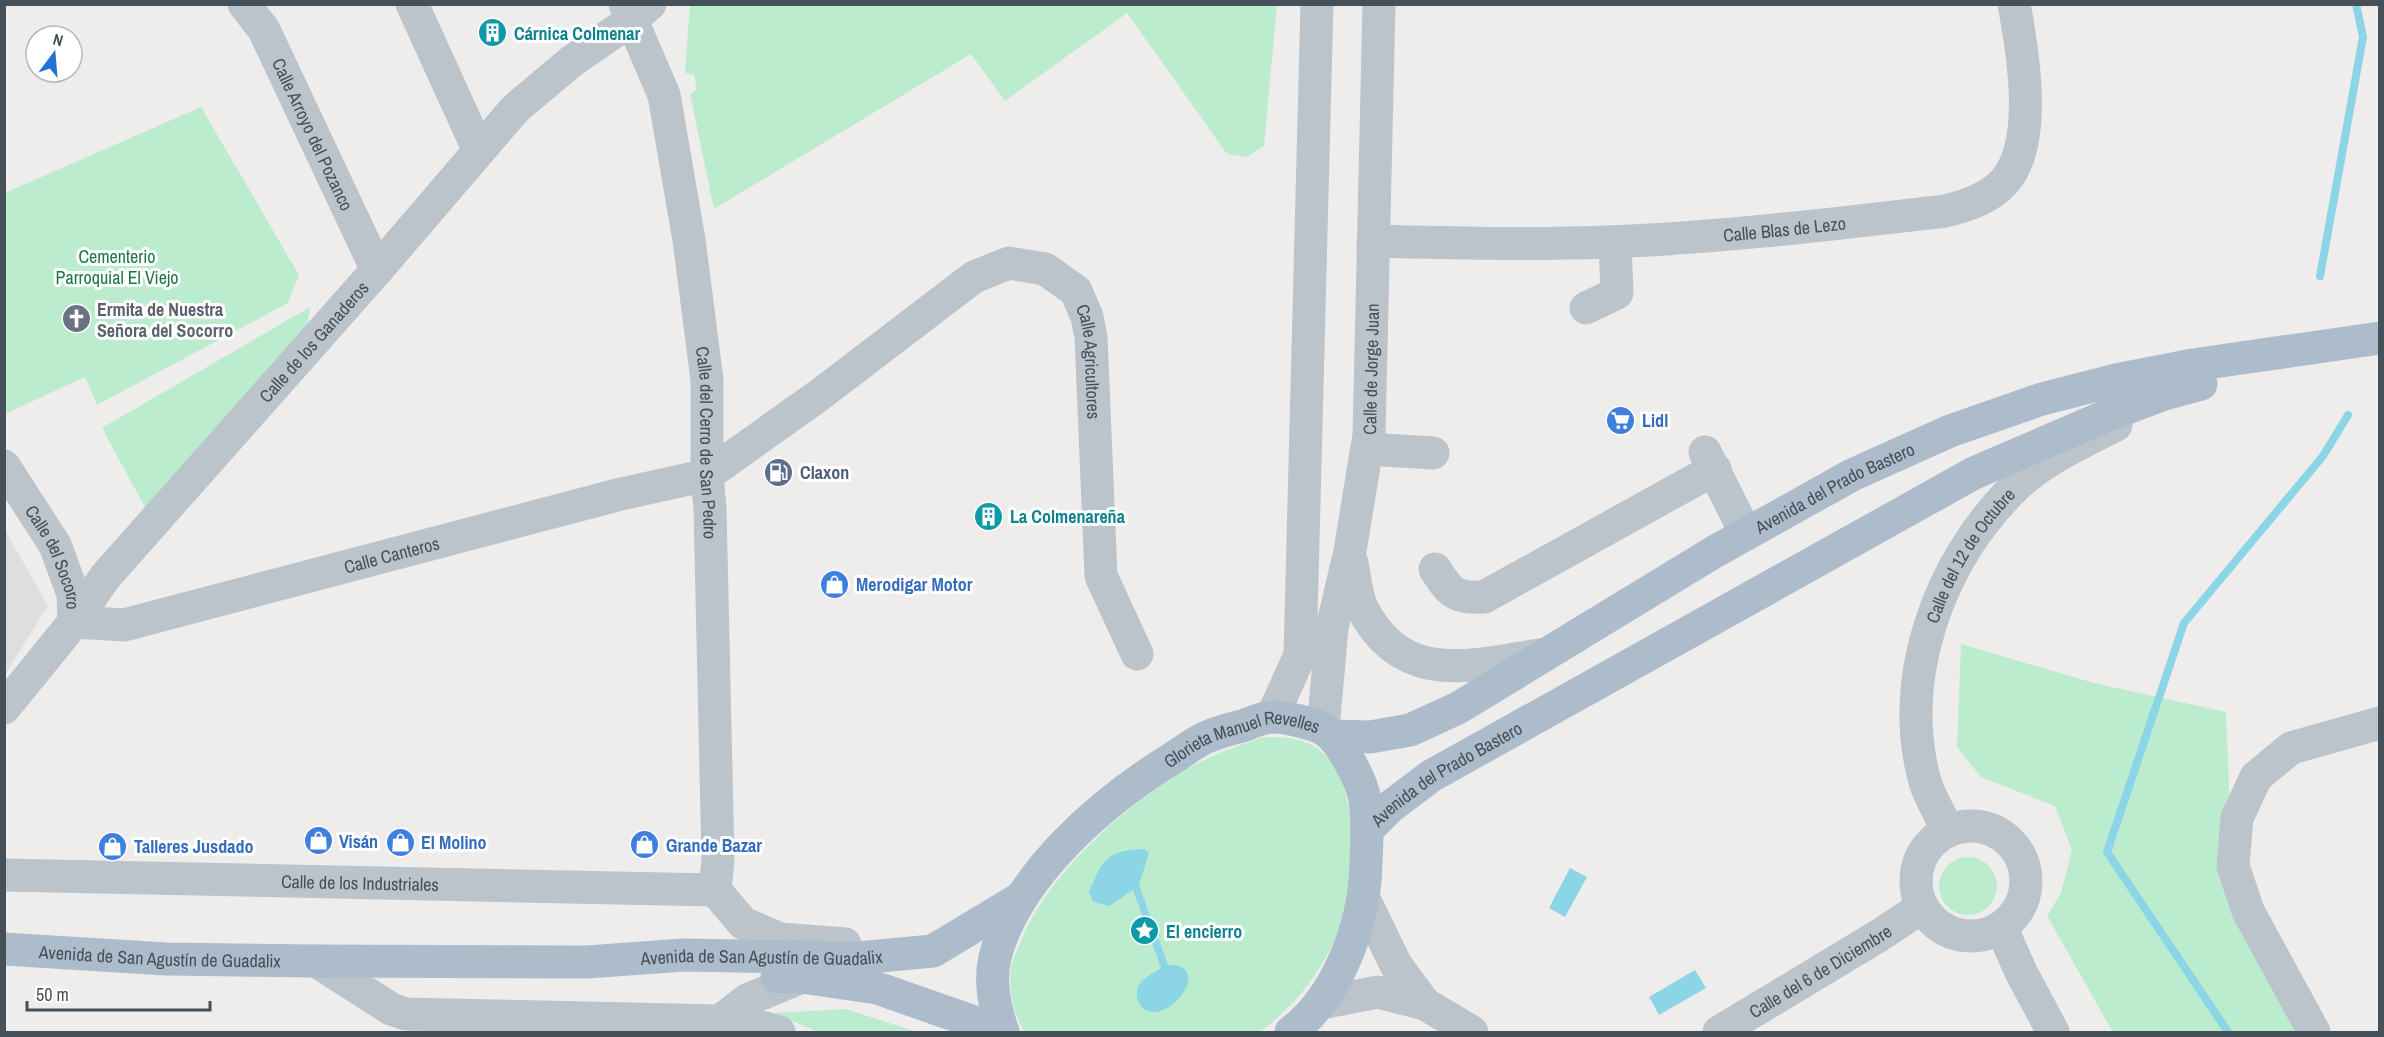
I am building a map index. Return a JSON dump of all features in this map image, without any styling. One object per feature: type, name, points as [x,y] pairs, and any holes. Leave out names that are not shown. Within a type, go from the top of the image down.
[{"type":"main road","name":"Avenida del Prado Bastero","points":[[1327,732],[1370,737],[1410,730],[1458,708],[1746,534],[1852,474],[1950,431],[2042,399],[2116,380],[2379,338]]},
{"type":"main road","name":"Avenida del Prado Bastero","points":[[1367,830],[1390,807],[1431,776],[1974,473],[2164,393],[2227,377],[2285,367],[2379,357]]},
{"type":"main road","name":"Glorieta Manuel Revelles","points":[[1003,1032],[992,999],[995,959],[1006,927],[1022,898],[1071,838],[1137,780],[1207,737],[1272,717],[1327,732],[1352,767],[1365,798],[1367,830],[1364,899],[1348,951],[1321,1003],[1291,1032]]},
{"type":"main road","name":"Avenida de San Agustín de Guadalix","points":[[4,948],[166,959],[316,961],[587,962],[684,955],[858,958],[933,951],[1022,898]]},
{"type":"main road","name":"Avenida de San Agustín de Guadalix","points":[[587,962],[684,974],[802,977],[877,988],[1003,1032]]},
{"type":"street","name":"Calle Arroyo del Pozanco","points":[[244,4],[264,30],[376,270]]},
{"type":"street","points":[[412,4],[479,152]]},
{"type":"street","points":[[1272,717],[1300,655],[1317,4]]},
{"type":"street","name":"Calle de Jorge Juan","points":[[1327,732],[1332,628],[1350,551],[1367,449],[1379,4]]},
{"type":"street","name":"Calle Blas de Lezo","points":[[1373,241],[1615,242],[1776,230],[1945,211],[1967,206],[1985,196],[2008,178],[2022,149],[2025,116],[2023,53],[2014,4]]},
{"type":"street","name":"Calle de los Ganaderos","points":[[4,708],[35,673],[105,577],[515,109],[636,9]]},
{"type":"street","name":"Calle del Cerro de San Pedro","points":[[636,9],[664,95],[689,240],[707,380],[707,475],[710,508],[718,860],[715,891]]},
{"type":"street","points":[[1586,308],[1617,293],[1615,242]]},
{"type":"street","name":"Calle Agricultores","points":[[707,475],[818,396],[974,277],[1009,263],[1046,269],[1076,291],[1087,316],[1091,337],[1101,576],[1137,654]]},
{"type":"street","name":"Calle del 12 de Octubre","points":[[1948,831],[1926,784],[1916,738],[1917,682],[1931,623],[1952,572],[1978,529],[2013,489],[2040,466],[2199,384]]},
{"type":"street","points":[[1367,449],[1433,453]]},
{"type":"street","points":[[1435,569],[1448,590],[1465,598],[1484,597],[1710,461],[1746,534]]},
{"type":"street","name":"Calle del Socorro","points":[[4,466],[54,545],[73,594],[74,622]]},
{"type":"street","name":"Calle Canteros","points":[[74,622],[124,625],[621,494],[707,475]]},
{"type":"street","points":[[1350,551],[1361,606],[1381,636],[1419,662],[1442,667],[1470,666],[1545,654]]},
{"type":"street","points":[[2314,1032],[2248,911],[2233,866],[2237,818],[2256,777],[2291,748],[2379,723]]},
{"type":"street","points":[[1966,826],[1984,828],[2001,835],[2014,848],[2023,863],[2026,881],[2023,899],[2014,915],[2001,927],[1987,934],[1972,936],[1943,929],[1930,919],[1922,907],[1916,889],[1916,872],[1922,855],[1934,841],[1948,831],[1966,826]]},
{"type":"street","name":"Calle de los Industriales","points":[[4,875],[715,891]]},
{"type":"street","name":"Avenida de San Agustín de Guadalix","points":[[715,891],[743,923],[780,939],[835,944],[891,943],[933,951]]},
{"type":"street","points":[[1364,899],[1396,966],[1425,1004]]},
{"type":"street","name":"Calle del 6 de Diciembre","points":[[1719,1032],[1880,935],[1922,907]]},
{"type":"street","points":[[2001,927],[2020,972],[2053,1032]]},
{"type":"street","points":[[316,961],[390,1021],[405,1014],[762,1027],[779,1032]]},
{"type":"street","name":"Avenida de San Agustín de Guadalix","points":[[720,1027],[747,1000],[802,977]]},
{"type":"street","points":[[1321,1003],[1377,992],[1425,1004],[1472,1032]]},
{"type":"shaded area","points":[[4,528],[48,606],[5,674],[4,674]]},
{"type":"green space","points":[[690,4],[1277,5],[1264,146],[1247,157],[1227,154],[1127,13],[1005,101],[971,54],[714,209],[690,94],[697,90],[694,75],[685,73]]},
{"type":"green space","name":"Cementerio Parroquial El Viejo","points":[[201,107],[299,275],[288,303],[97,405],[85,377],[5,414],[5,193]]},
{"type":"green space","points":[[310,307],[307,327],[147,511],[102,428]]},
{"type":"green space","points":[[1961,644],[2094,683],[2226,712],[2233,883],[2316,1032],[2113,1032],[2047,916],[2061,893],[2072,850],[2055,806],[1981,777],[1957,747]]},
{"type":"green space","points":[[1263,737],[1295,739],[1312,745],[1330,760],[1342,782],[1349,808],[1351,866],[1347,895],[1334,941],[1312,980],[1283,1013],[1260,1032],[1025,1032],[1012,1001],[1010,975],[1012,964],[1034,916],[1050,890],[1069,866],[1115,821],[1163,784],[1205,759]]},
{"type":"green space","points":[[1968,857],[1979,859],[1992,870],[1997,886],[1995,897],[1984,910],[1968,915],[1957,913],[1944,902],[1939,886],[1941,875],[1952,862]]},
{"type":"green space","points":[[846,1009],[917,1032],[818,1032],[774,1013]]},
{"type":"water","points":[[1145,849],[1149,853],[1139,885],[1168,965],[1180,966],[1187,972],[1188,979],[1181,997],[1164,1010],[1154,1012],[1140,1005],[1137,990],[1142,981],[1161,968],[1133,890],[1109,906],[1093,902],[1089,892],[1098,872],[1108,858],[1122,852]]},
{"type":"water","points":[[1570,868],[1587,877],[1565,917],[1549,908]]},
{"type":"water","points":[[1695,970],[1706,988],[1659,1015],[1649,997]]},
{"type":"waterway","points":[[2320,276],[2363,37],[2356,4]]},
{"type":"waterway","points":[[2228,1032],[2107,852],[2184,623],[2323,456],[2348,415]]},
{"type":"place","name":"Cárnica Colmenar","points":[[493,33]]},
{"type":"place","name":"Ermita de Nuestra Señora del Socorro","points":[[76,319]]},
{"type":"place","name":"Lidl","points":[[1621,420]]},
{"type":"place","name":"Claxon","points":[[779,472]]},
{"type":"place","name":"La Colmenareña","points":[[989,516]]},
{"type":"place","name":"Merodigar Motor","points":[[835,584]]},
{"type":"place","name":"Visán","points":[[318,841]]},
{"type":"place","name":"El Molino","points":[[400,842]]},
{"type":"place","name":"Grande Bazar","points":[[645,845]]},
{"type":"place","name":"Talleres Jusdado","points":[[113,846]]},
{"type":"place","name":"El encierro","points":[[1145,931]]}]
